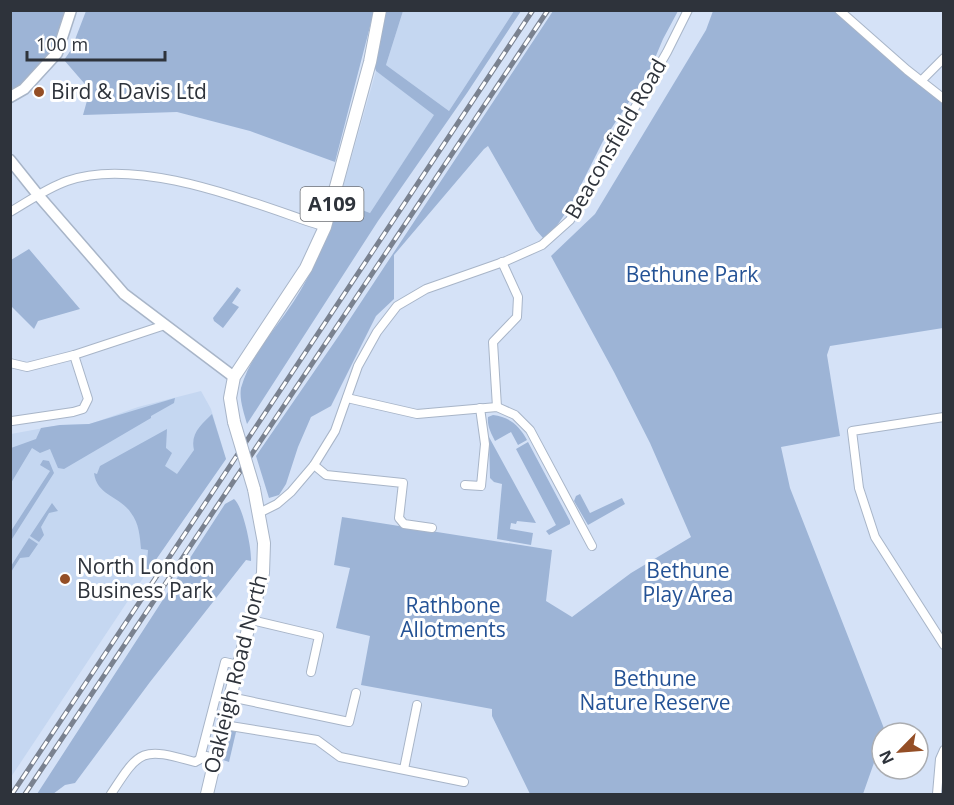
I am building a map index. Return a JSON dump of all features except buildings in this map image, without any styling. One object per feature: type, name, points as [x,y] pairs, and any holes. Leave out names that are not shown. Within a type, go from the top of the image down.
[{"type":"main road","name":"A109","points":[[234,377],[306,268],[325,227],[370,62],[380,10]]},
{"type":"main road","name":"Oakleigh Road North","points":[[207,795],[263,573],[264,543],[259,513],[234,422],[230,398],[234,377]]},
{"type":"street","points":[[10,97],[24,89],[57,53],[71,10]]},
{"type":"street","name":"Beaconsfield Road","points":[[259,513],[277,504],[314,465],[335,431],[358,366],[377,332],[397,306],[426,290],[542,245],[570,220],[667,52],[688,10]]},
{"type":"street","points":[[839,10],[944,99]]},
{"type":"street","points":[[921,81],[944,58]]},
{"type":"street","points":[[10,160],[124,294],[234,377]]},
{"type":"street","points":[[10,212],[67,181],[107,172],[181,181],[325,227]]},
{"type":"street","points":[[497,407],[493,342],[517,317],[518,297],[502,262]]},
{"type":"street","points":[[10,363],[27,367],[74,355],[165,325]]},
{"type":"street","points":[[12,421],[83,409],[88,399],[74,355]]},
{"type":"street","points":[[347,398],[417,414],[497,407],[515,415],[530,430],[592,546]]},
{"type":"street","points":[[465,485],[481,486],[484,444],[480,408]]},
{"type":"street","points":[[944,417],[852,430],[860,488],[876,537],[944,645]]},
{"type":"street","points":[[314,465],[326,475],[404,483],[399,518],[404,524],[432,528]]},
{"type":"street","points":[[251,620],[319,636],[311,672]]},
{"type":"street","points":[[200,758],[225,662],[238,665]]},
{"type":"street","points":[[230,697],[349,722],[356,693]]},
{"type":"street","points":[[404,769],[417,705]]},
{"type":"street","points":[[224,724],[317,740],[339,757],[464,782]]},
{"type":"street","points":[[937,795],[940,759],[944,750]]},
{"type":"street","points":[[111,795],[130,763],[143,755],[157,753],[195,762],[206,756],[215,758]]},
{"type":"shaded area","points":[[403,11],[514,11],[449,111],[386,65]]},
{"type":"shaded area","points":[[376,71],[435,114],[370,213],[339,201]]},
{"type":"shaded area","name":"North London Business Park","points":[[201,391],[211,409],[226,459],[159,554],[11,777],[11,434],[60,425],[90,424],[138,407]]},
{"type":"green space","points":[[10,11],[71,11],[57,51],[10,97]]},
{"type":"green space","points":[[86,11],[374,11],[335,162],[250,131],[177,112],[83,115],[90,90],[64,60],[71,50]]},
{"type":"green space","points":[[383,11],[403,11],[386,65],[449,111],[514,11],[521,11],[378,221],[247,424],[241,397],[245,376],[257,353],[308,277],[339,201],[370,213],[434,115],[376,71],[373,62]]},
{"type":"green space","points":[[553,11],[678,11],[650,70],[603,141],[571,205],[556,227],[543,238],[536,230],[488,146],[394,255],[394,299],[376,316],[331,406],[311,417],[286,484],[279,495],[269,498],[256,456],[340,334]]},
{"type":"green space","points":[[713,11],[834,11],[943,102],[943,328],[830,346],[827,355],[840,436],[781,447],[790,488],[881,721],[870,721],[870,774],[863,794],[530,794],[492,716],[492,709],[361,685],[370,636],[336,628],[350,568],[334,565],[342,517],[552,550],[546,601],[572,617],[631,573],[691,537],[650,443],[551,256],[595,214],[706,30]]},
{"type":"green space","points":[[29,249],[80,309],[38,321],[34,329],[11,306],[11,260]]},
{"type":"green space","points":[[237,287],[241,290],[232,303],[239,307],[223,328],[213,318]]},
{"type":"green space","points":[[175,398],[174,403],[151,418],[64,469],[58,468],[50,449],[40,453],[32,448],[11,483],[11,448],[36,439],[41,428],[89,424]]},
{"type":"green space","points":[[212,414],[226,459],[146,574],[148,550],[141,549],[139,530],[134,517],[126,507],[100,487],[94,473],[97,474],[100,466],[167,429],[166,448],[172,453],[165,466],[177,474],[194,450],[195,434]]},
{"type":"green space","points":[[493,415],[513,423],[527,440],[518,445],[511,432],[495,441],[488,420],[488,417]]},
{"type":"green space","points":[[489,437],[536,523],[517,521],[516,524],[511,523],[510,529],[533,533],[531,545],[497,539],[502,484],[490,478]]},
{"type":"green space","points":[[528,442],[570,521],[570,524],[549,535],[546,531],[556,525],[516,449]]},
{"type":"green space","points":[[43,460],[49,461],[54,473],[12,539],[11,531],[50,471],[40,465]]},
{"type":"green space","points":[[580,494],[590,513],[622,498],[625,504],[588,525],[574,501]]},
{"type":"green space","points":[[234,499],[241,510],[246,528],[251,561],[246,560],[150,682],[75,783],[65,785],[53,794],[37,794],[225,504]]},
{"type":"green space","points":[[52,503],[58,511],[49,513],[41,527],[44,535],[39,542],[30,536]]},
{"type":"green space","points":[[29,538],[38,544],[29,557],[20,558],[11,572],[11,566]]},
{"type":"green space","points":[[227,729],[236,732],[229,762],[220,759]]},
{"type":"railway","points":[[12,794],[533,10]]},
{"type":"railway","points":[[25,794],[548,10]]},
{"type":"place","name":"Bird & Davis Ltd","points":[[39,92]]},
{"type":"place","name":"North London Business Park","points":[[65,579]]},
{"type":"park label","name":"Bethune Park","points":[[692,275]]},
{"type":"park label","name":"Bethune Play Area","points":[[688,583]]},
{"type":"park label","name":"Rathbone Allotments","points":[[453,618]]},
{"type":"park label","name":"Bethune Nature Reserve","points":[[655,691]]}]
